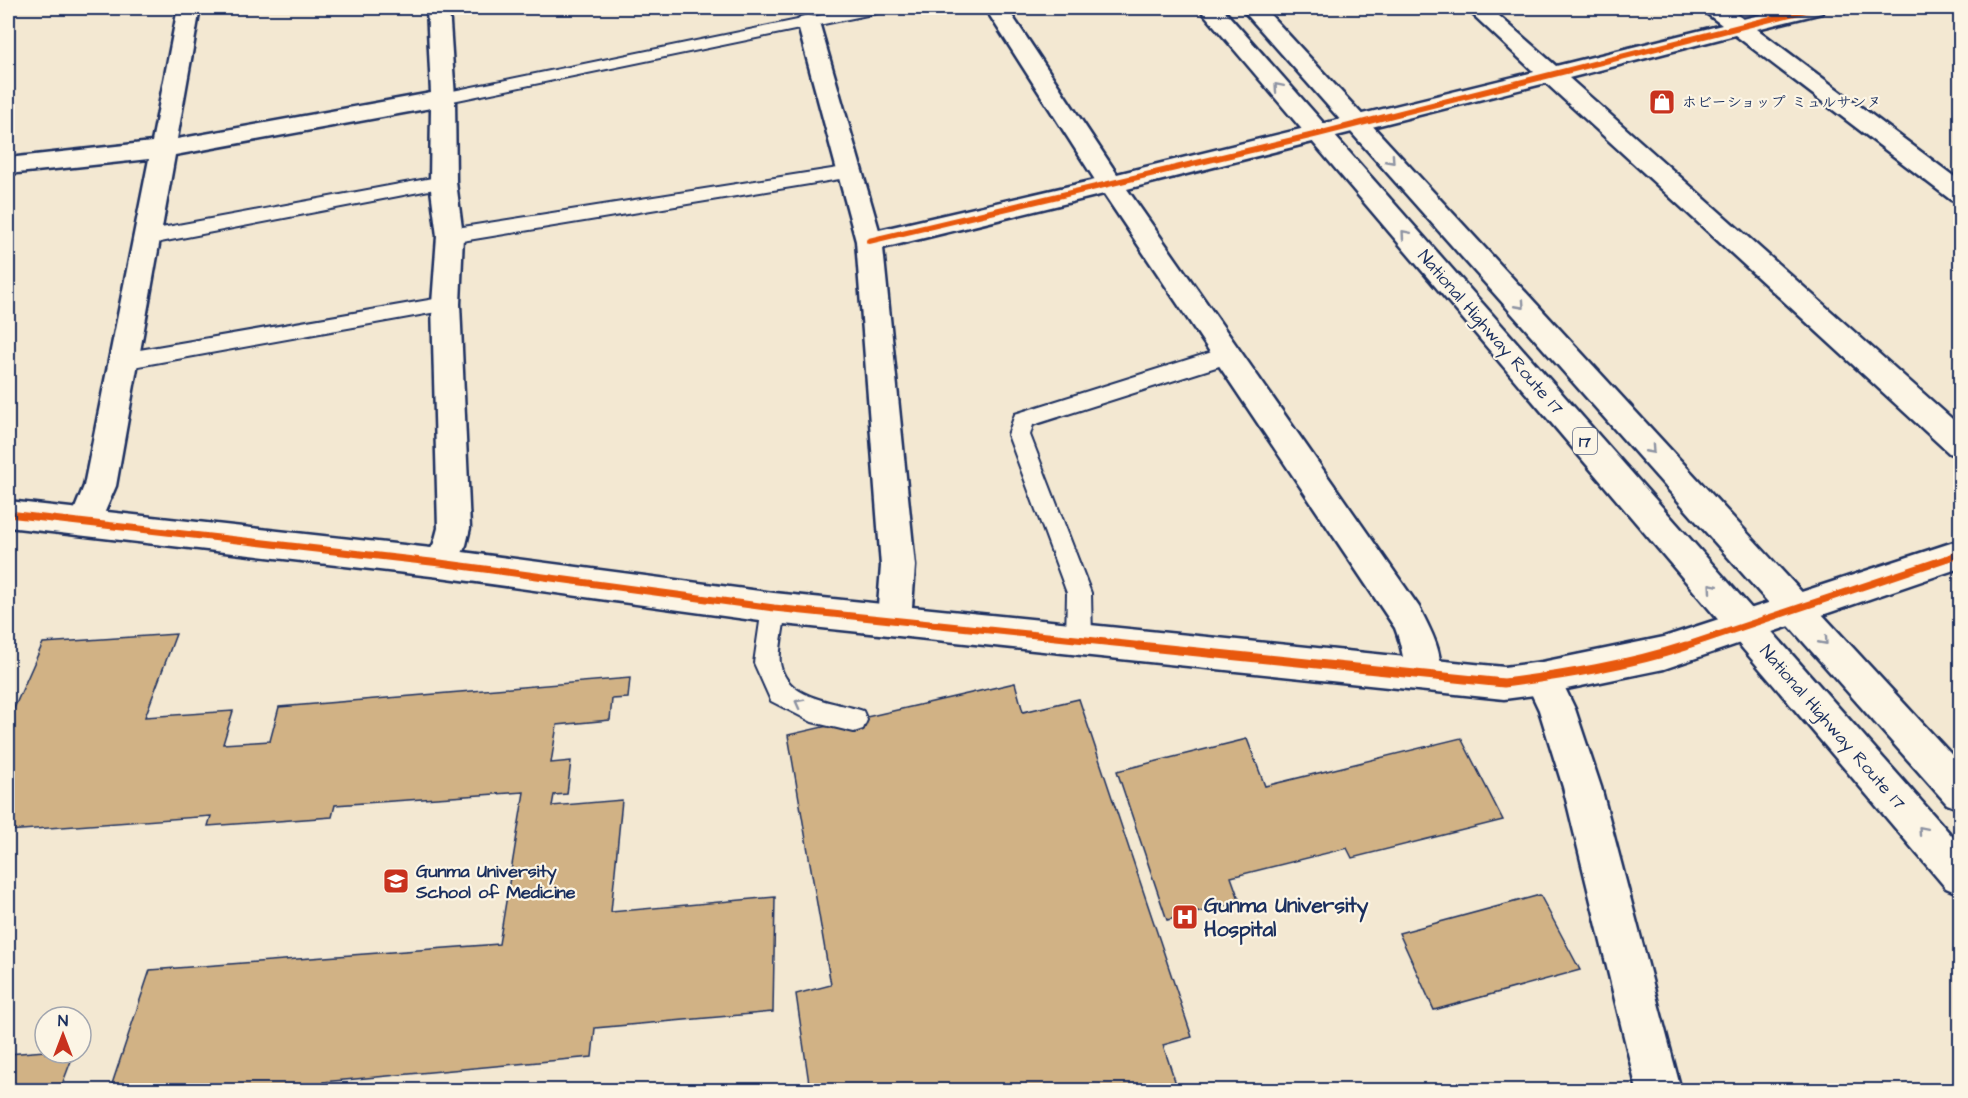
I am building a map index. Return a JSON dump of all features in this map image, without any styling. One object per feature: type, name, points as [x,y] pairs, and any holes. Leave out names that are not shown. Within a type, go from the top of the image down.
[{"type":"main road","points":[[86,521],[99,486],[145,238],[165,150],[189,8]]},
{"type":"main road","points":[[438,8],[443,98],[442,182],[450,237],[446,304],[454,528],[450,545],[440,563]]},
{"type":"main road","points":[[996,8],[1112,184],[1407,618],[1418,641],[1424,674]]},
{"type":"main road","name":"National Highway Route 17","points":[[1210,8],[1960,874]]},
{"type":"main road","name":"17","points":[[1252,8],[1960,791]]},
{"type":"main road","points":[[1477,8],[1960,444]]},
{"type":"main road","points":[[1714,8],[1960,194]]},
{"type":"main road","points":[[869,241],[1318,134],[1814,8]]},
{"type":"main road","points":[[808,22],[869,241],[898,566],[894,620]]},
{"type":"main road","points":[[8,166],[165,150],[443,98]]},
{"type":"main road","points":[[8,514],[86,521],[440,563],[774,608],[1504,683],[1542,678],[1664,652],[1960,554]]},
{"type":"main road","points":[[1542,678],[1557,709],[1582,787],[1659,1090]]},
{"type":"lane","points":[[443,98],[877,8]]},
{"type":"lane","points":[[450,237],[851,172]]},
{"type":"lane","points":[[145,238],[442,182]]},
{"type":"lane","points":[[122,361],[446,304]]},
{"type":"lane","points":[[1079,639],[1079,593],[1019,435],[1023,420],[1228,355]]},
{"type":"lane","points":[[774,608],[767,663],[780,693],[812,710],[854,720]]},
{"type":"building","points":[[176,634],[145,717],[233,711],[223,744],[270,741],[279,707],[630,678],[628,698],[612,699],[610,720],[557,725],[551,763],[571,761],[567,794],[554,795],[552,806],[622,800],[611,912],[775,897],[773,1012],[595,1028],[592,1057],[323,1082],[321,1090],[110,1090],[150,970],[499,944],[524,792],[335,805],[332,817],[208,826],[211,816],[8,831],[8,722],[43,643]]},
{"type":"building","points":[[1015,683],[1023,712],[1079,699],[1192,1037],[1163,1045],[1178,1090],[810,1090],[796,994],[831,985],[788,735]]},
{"type":"building","points":[[1461,738],[1503,820],[1352,858],[1347,848],[1231,877],[1240,902],[1167,920],[1117,771],[1247,739],[1265,786]]},
{"type":"building","points":[[1540,895],[1580,970],[1434,1010],[1399,933]]},
{"type":"building","points":[[33,1052],[33,1065],[69,1065],[60,1090],[8,1090],[8,1054]]},
{"type":"cycle path","points":[[869,241],[1318,134],[1814,8]]},
{"type":"cycle path","points":[[8,514],[440,563],[774,608],[1504,683],[1542,678],[1664,653],[1960,554]]},
{"type":"place","name":"ホビーショップ ミュルサンヌ","points":[[1662,102]]},
{"type":"place","name":"Gunma University School of Medicine","points":[[396,881]]},
{"type":"place","name":"Gunma University Hospital","points":[[1185,917]]}]
